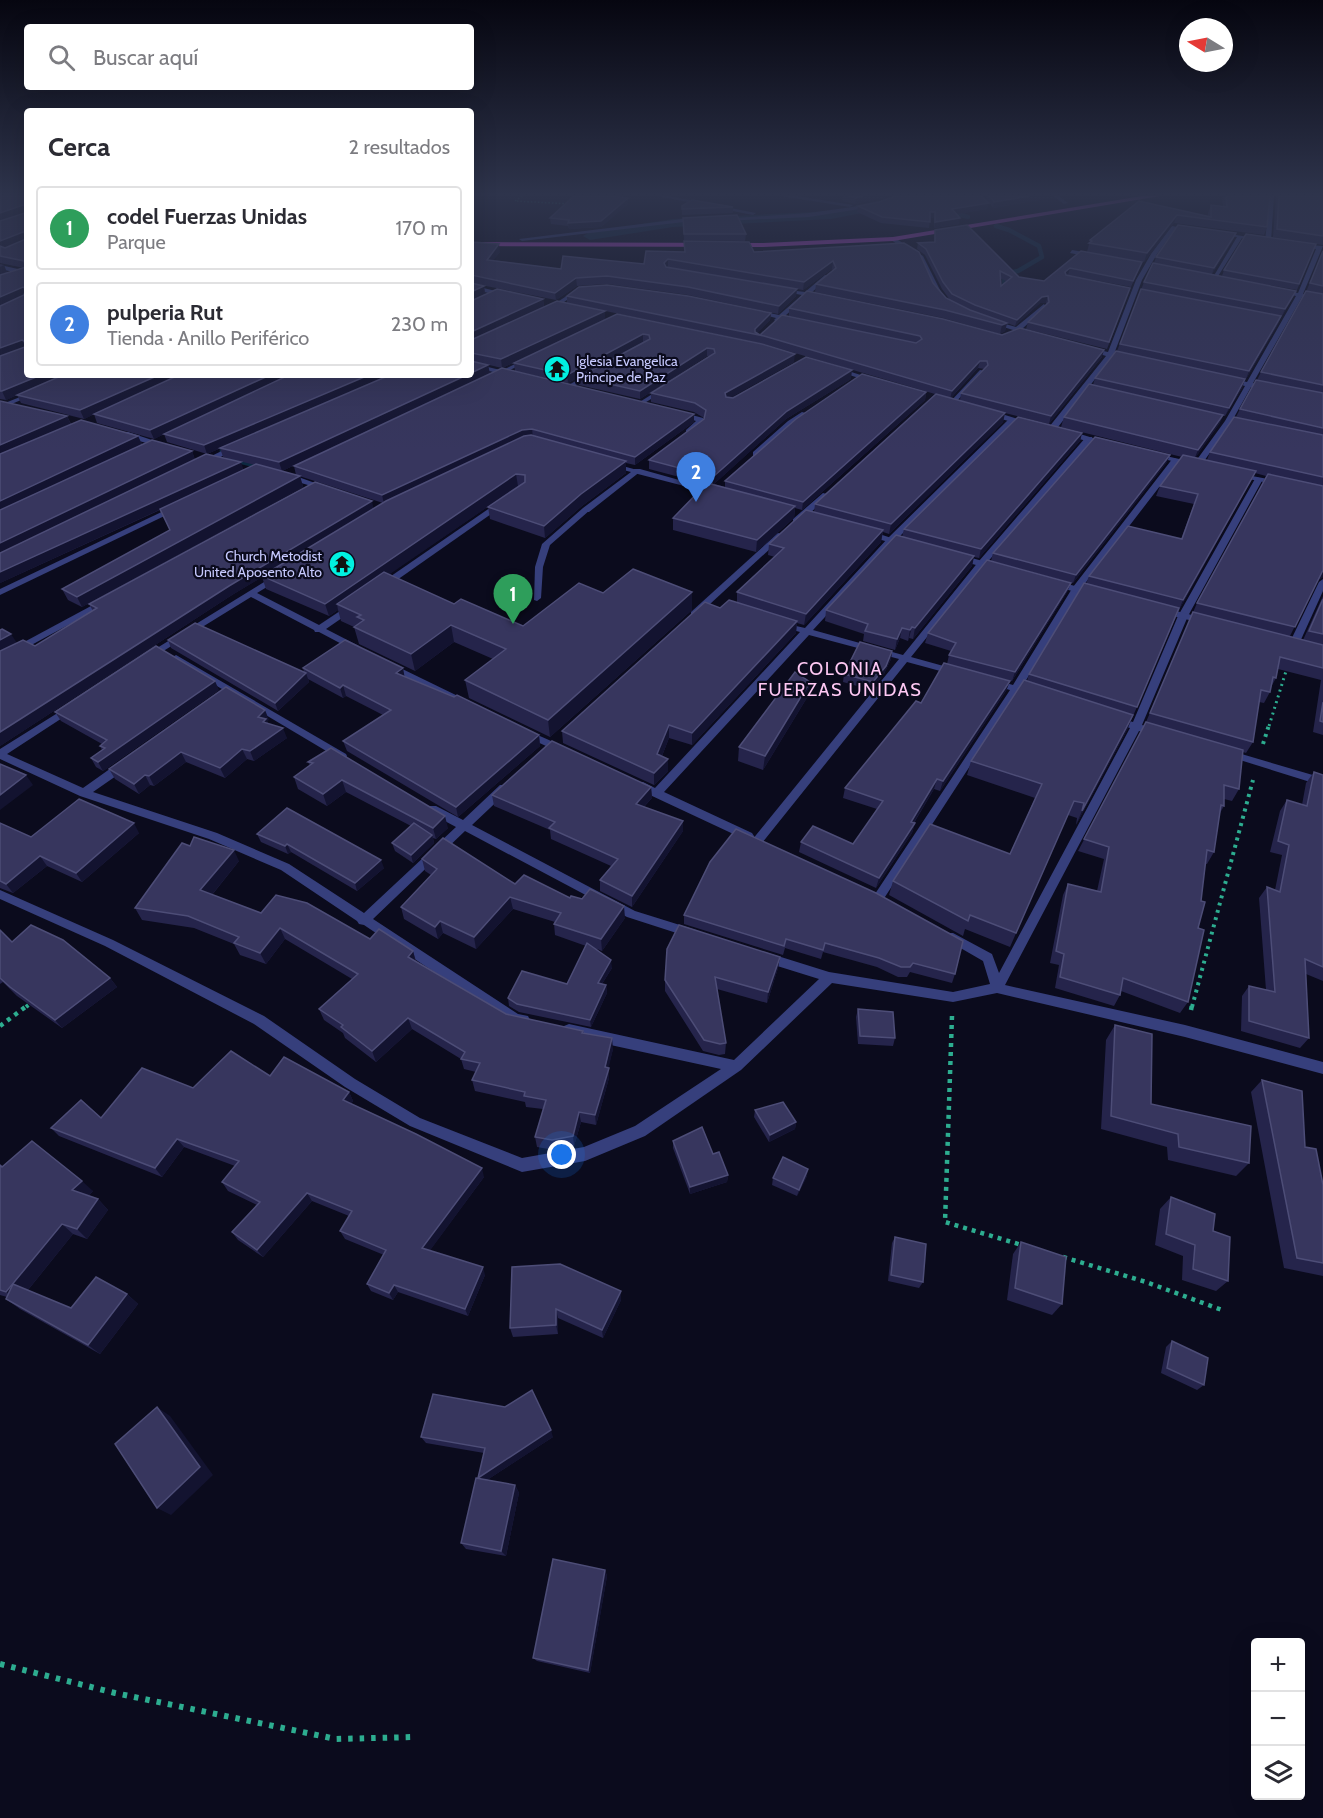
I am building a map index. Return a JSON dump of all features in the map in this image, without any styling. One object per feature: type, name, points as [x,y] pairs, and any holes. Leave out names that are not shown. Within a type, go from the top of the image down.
[{"type":"street","points":[[773,324],[822,281]]},
{"type":"street","points":[[933,281],[947,303]]},
{"type":"street","points":[[1052,429],[1110,355],[1139,281]]},
{"type":"street","points":[[1197,465],[1228,421],[1306,281]]},
{"type":"street","points":[[474,288],[518,297]]},
{"type":"street","points":[[536,315],[558,305],[578,290],[588,288]]},
{"type":"street","points":[[771,288],[828,298]]},
{"type":"street","points":[[1268,289],[1323,300]]},
{"type":"street","points":[[1123,290],[1146,294]]},
{"type":"street","points":[[489,297],[498,293]]},
{"type":"street","points":[[548,303],[568,307]]},
{"type":"street","points":[[1011,334],[1019,330],[1044,306]]},
{"type":"street","points":[[746,310],[803,322]]},
{"type":"street","points":[[981,319],[1041,337]]},
{"type":"street","points":[[1273,319],[1284,321]]},
{"type":"street","points":[[1087,349],[1133,360]]},
{"type":"street","points":[[482,381],[534,357]]},
{"type":"street","points":[[474,366],[524,377]]},
{"type":"street","points":[[828,367],[882,384]]},
{"type":"street","points":[[568,387],[597,371]]},
{"type":"street","points":[[952,403],[982,371]]},
{"type":"street","points":[[852,383],[861,377]]},
{"type":"street","points":[[1214,377],[1281,391]]},
{"type":"street","points":[[641,404],[671,384]]},
{"type":"street","points":[[557,385],[579,390]]},
{"type":"street","points":[[1083,389],[1094,391]]},
{"type":"street","points":[[2,405],[36,392]]},
{"type":"street","points":[[631,401],[652,406]]},
{"type":"street","points":[[942,401],[962,406]]},
{"type":"street","points":[[2,405],[17,408]]},
{"type":"street","points":[[673,411],[700,420],[699,424],[681,437]]},
{"type":"street","points":[[982,411],[1121,447]]},
{"type":"street","points":[[748,461],[790,423],[808,412]]},
{"type":"street","points":[[1216,418],[1238,423]]},
{"type":"street","points":[[657,793],[891,540],[1013,420]]},
{"type":"street","points":[[114,431],[176,449]]},
{"type":"street","points":[[144,448],[165,438]]},
{"type":"street","points":[[625,779],[763,843],[982,563],[1089,439]]},
{"type":"street","points":[[187,469],[243,444]]},
{"type":"street","points":[[1143,452],[1207,468]]},
{"type":"street","points":[[198,456],[228,464]]},
{"type":"street","points":[[879,897],[1016,688],[1077,589],[1176,460]]},
{"type":"street","points":[[597,461],[726,494]]},
{"type":"street","points":[[537,598],[539,567],[546,544],[646,464]]},
{"type":"street","points":[[294,470],[279,474],[334,492]]},
{"type":"street","points":[[1228,472],[1291,486]]},
{"type":"street","points":[[997,988],[1136,727],[1183,616],[1259,479]]},
{"type":"street","points":[[715,491],[723,484]]},
{"type":"street","points":[[306,491],[316,486]]},
{"type":"street","points":[[682,625],[830,491]]},
{"type":"street","points":[[377,590],[512,497]]},
{"type":"street","points":[[0,592],[184,505]]},
{"type":"street","points":[[793,512],[815,518]]},
{"type":"street","points":[[858,530],[914,546]]},
{"type":"street","points":[[948,555],[1003,569]]},
{"type":"street","points":[[140,662],[290,569]]},
{"type":"street","points":[[1045,581],[1108,597]]},
{"type":"street","points":[[1283,642],[1299,646],[1323,582]]},
{"type":"street","points":[[251,593],[371,656]]},
{"type":"street","points":[[0,659],[111,597]]},
{"type":"street","points":[[708,601],[719,604]]},
{"type":"street","points":[[318,630],[357,603]]},
{"type":"street","points":[[1151,608],[1217,624]]},
{"type":"street","points":[[773,621],[971,676]]},
{"type":"street","points":[[160,648],[225,693],[351,761]]},
{"type":"street","points":[[381,661],[465,703]]},
{"type":"street","points":[[982,679],[1048,698]]},
{"type":"street","points":[[2,757],[80,701]]},
{"type":"street","points":[[1103,716],[1169,736]]},
{"type":"street","points":[[514,727],[572,754]]},
{"type":"street","points":[[1213,749],[1323,782]]},
{"type":"street","points":[[2,757],[84,793],[213,836],[285,867],[363,921],[515,1019],[538,1024]]},
{"type":"street","points":[[84,793],[133,759]]},
{"type":"street","points":[[363,921],[510,782]]},
{"type":"street","points":[[421,803],[461,827],[631,914],[708,938]]},
{"type":"street","points":[[0,894],[109,943],[250,1015],[350,1083],[415,1122],[522,1165],[585,1154],[640,1131],[736,1066],[829,977]]},
{"type":"street","points":[[939,930],[988,958],[997,988]]},
{"type":"street","points":[[752,953],[829,977],[953,997],[997,988],[1185,1031],[1323,1068]]},
{"type":"street","points":[[561,1029],[736,1066]]},
{"type":"path","points":[[1185,1031],[1258,762],[1299,646]]},
{"type":"path","points":[[953,997],[945,1222],[1035,1248]]},
{"type":"path","points":[[0,1026],[36,998]]},
{"type":"path","points":[[1057,1255],[1146,1282],[1222,1310]]},
{"type":"path","points":[[0,1664],[115,1693],[336,1739],[414,1737]]},
{"type":"building","points":[[0,281],[24,281],[24,288],[0,297]]},
{"type":"building","points":[[498,281],[572,281],[555,293]]},
{"type":"building","points":[[643,281],[748,281],[797,289],[779,306],[688,287]]},
{"type":"building","points":[[820,281],[932,281],[946,298],[970,310],[1007,323],[1002,325],[945,310],[816,284]]},
{"type":"building","points":[[1001,281],[1001,286],[1007,281],[1095,281],[1130,288],[1109,342],[1028,322],[1049,302],[1048,296],[1042,297],[1017,320],[952,294],[943,282]]},
{"type":"building","points":[[1244,281],[1296,291],[1285,309],[1144,282]]},
{"type":"building","points":[[1282,281],[1300,281],[1299,284]]},
{"type":"building","points":[[1311,281],[1323,281],[1323,286],[1310,283]]},
{"type":"building","points":[[474,284],[484,286],[474,291]]},
{"type":"building","points":[[607,285],[688,296],[771,313],[755,329],[755,332],[760,335],[782,315],[916,343],[922,339],[920,336],[789,308],[807,291],[943,319],[1002,335],[1020,328],[1104,350],[1051,416],[961,393],[988,365],[987,361],[980,361],[952,391],[764,336],[567,296],[579,287]]},
{"type":"building","points":[[497,289],[543,299],[474,331],[474,300]]},
{"type":"building","points":[[1141,289],[1281,316],[1249,371],[1120,344]]},
{"type":"building","points":[[1306,291],[1323,294],[1323,385],[1261,372]]},
{"type":"building","points":[[24,295],[24,341],[0,348],[0,306]]},
{"type":"building","points":[[557,301],[605,311],[501,359],[474,354],[474,339]]},
{"type":"building","points":[[617,314],[762,344],[795,354],[725,393],[726,397],[733,398],[806,357],[852,370],[787,411],[713,477],[649,460],[704,419],[706,410],[695,403],[651,393],[715,353],[714,349],[707,348],[640,391],[579,377],[650,339],[649,335],[643,334],[567,375],[514,363]]},
{"type":"building","points":[[24,347],[24,378],[34,378],[0,391],[0,356]]},
{"type":"building","points":[[1116,351],[1245,379],[1229,408],[1095,378]]},
{"type":"building","points":[[474,362],[488,365],[474,372]]},
{"type":"building","points":[[502,368],[694,414],[635,457],[532,429],[522,430],[382,495],[294,466]]},
{"type":"building","points":[[862,374],[926,392],[803,502],[725,481],[796,419]]},
{"type":"building","points":[[56,378],[152,378],[80,410],[17,395]]},
{"type":"building","points":[[172,378],[263,378],[150,430],[94,414]]},
{"type":"building","points":[[283,378],[362,378],[204,445],[164,434]]},
{"type":"building","points":[[383,378],[461,378],[279,462],[220,448]]},
{"type":"building","points":[[1256,380],[1323,393],[1323,428],[1240,409]]},
{"type":"building","points":[[1089,384],[1223,415],[1198,450],[1064,417]]},
{"type":"building","points":[[936,394],[1005,413],[891,524],[815,504]]},
{"type":"building","points":[[0,401],[67,416],[0,445]]},
{"type":"building","points":[[1018,417],[1082,433],[981,549],[904,529]]},
{"type":"building","points":[[1234,417],[1323,435],[1323,477],[1210,452]]},
{"type":"building","points":[[81,420],[138,436],[0,501],[0,454]]},
{"type":"building","points":[[531,435],[626,461],[581,494],[544,526],[488,507],[525,482],[525,475],[516,474],[325,604],[262,576],[386,501],[524,436]]},
{"type":"building","points":[[1095,437],[1170,455],[1076,575],[993,553]]},
{"type":"building","points":[[152,440],[192,451],[0,543],[0,510]]},
{"type":"building","points":[[206,454],[241,462],[0,572],[0,553]]},
{"type":"building","points":[[1183,455],[1256,471],[1183,600],[1089,576],[1128,526],[1182,539],[1198,494],[1160,486]]},
{"type":"building","points":[[256,464],[300,476],[77,597],[62,589],[170,530],[160,509]]},
{"type":"building","points":[[1268,474],[1323,486],[1323,570],[1295,627],[1197,603]]},
{"type":"building","points":[[315,482],[372,501],[229,586],[0,732],[0,651],[23,640],[35,646],[97,608],[89,604]]},
{"type":"building","points":[[707,483],[795,506],[757,540],[673,518]]},
{"type":"building","points":[[806,510],[883,530],[806,614],[737,592],[784,548],[769,544]]},
{"type":"building","points":[[896,535],[974,556],[915,628],[912,627],[910,630],[902,628],[897,639],[865,631],[868,624],[826,610]]},
{"type":"building","points":[[987,560],[1071,583],[1015,672],[949,655],[956,643],[928,633]]},
{"type":"building","points":[[633,569],[692,592],[548,720],[465,680],[506,649],[451,625],[411,654],[354,627],[364,620],[357,617],[361,615],[337,604],[384,572],[454,604],[461,599],[523,626],[579,583],[603,593]]},
{"type":"building","points":[[1084,583],[1179,608],[1137,707],[1029,674]]},
{"type":"building","points":[[1323,599],[1323,634],[1309,631]]},
{"type":"building","points":[[729,600],[797,621],[692,733],[669,725],[657,754],[668,759],[654,773],[562,731],[705,602],[720,608]]},
{"type":"building","points":[[1193,612],[1323,645],[1323,668],[1280,657],[1276,678],[1273,677],[1270,692],[1261,690],[1253,742],[1150,713]]},
{"type":"building","points":[[195,623],[306,673],[275,703],[168,640]]},
{"type":"building","points":[[0,630],[11,634],[0,640]]},
{"type":"building","points":[[345,640],[403,668],[396,673],[454,697],[457,695],[539,735],[456,807],[343,741],[391,710],[343,685],[340,688],[303,668]]},
{"type":"building","points":[[860,642],[892,651],[886,666],[873,682],[844,674]]},
{"type":"building","points":[[156,646],[215,681],[98,762],[91,758],[105,748],[100,746],[107,740],[55,712]]},
{"type":"building","points":[[944,663],[1010,681],[943,781],[937,779],[911,822],[915,823],[879,878],[801,842],[813,826],[853,844],[883,801],[845,788],[916,701],[921,703]]},
{"type":"building","points":[[795,672],[810,682],[765,756],[739,747]]},
{"type":"building","points":[[1024,680],[1133,715],[1082,811],[1084,803],[1074,801],[1016,933],[970,915],[968,921],[893,881],[930,824],[1010,854],[1042,784],[971,761]]},
{"type":"building","points":[[226,687],[265,710],[258,717],[266,719],[263,722],[283,728],[250,751],[242,749],[220,768],[181,752],[149,776],[145,775],[134,784],[109,769]]},
{"type":"building","points":[[1323,702],[1323,722],[1320,721]]},
{"type":"building","points":[[1146,722],[1243,750],[1239,789],[1224,785],[1224,806],[1221,805],[1214,852],[1207,850],[1201,901],[1205,902],[1198,928],[1204,930],[1188,1002],[1123,978],[1120,995],[1060,977],[1064,954],[1056,951],[1068,884],[1101,892],[1109,847],[1084,839]]},
{"type":"building","points":[[552,741],[651,787],[636,804],[683,821],[632,896],[600,880],[618,859],[549,828],[555,822],[492,795]]},
{"type":"building","points":[[331,748],[445,816],[433,828],[342,780],[323,794],[294,777],[313,763],[308,762]]},
{"type":"building","points":[[0,764],[26,775],[0,795]]},
{"type":"building","points":[[1314,772],[1323,775],[1323,967],[1305,959],[1309,1038],[1249,1021],[1249,986],[1275,992],[1267,887],[1280,892],[1289,845],[1278,841],[1287,800],[1307,806]]},
{"type":"building","points":[[79,799],[134,823],[76,873],[40,856],[6,884],[0,881],[0,823],[31,837]]},
{"type":"building","points":[[287,808],[381,860],[355,883],[287,844],[285,846],[257,834]]},
{"type":"building","points":[[414,823],[432,835],[411,855],[392,843]]},
{"type":"building","points":[[736,829],[876,893],[963,941],[955,974],[913,963],[910,967],[901,967],[879,958],[825,943],[823,950],[786,939],[784,946],[684,915],[710,862]]},
{"type":"building","points":[[194,837],[234,850],[200,890],[261,913],[276,895],[307,903],[370,939],[379,929],[413,951],[408,957],[506,1014],[612,1038],[605,1067],[609,1068],[595,1115],[579,1112],[573,1136],[552,1140],[535,1137],[546,1100],[524,1096],[525,1092],[472,1080],[480,1063],[461,1059],[465,1052],[408,1018],[372,1051],[341,1027],[343,1025],[319,1009],[358,974],[280,928],[260,953],[234,943],[239,937],[188,916],[135,908],[182,843],[190,846]]},
{"type":"building","points":[[443,838],[515,884],[524,875],[570,898],[571,896],[582,899],[590,889],[624,906],[601,939],[554,924],[561,913],[510,897],[474,937],[440,921],[435,927],[401,907],[437,869],[422,859]]},
{"type":"building","points":[[31,925],[63,940],[110,978],[55,1020],[0,978],[0,930],[12,942]]},
{"type":"building","points":[[679,925],[780,957],[768,992],[715,977],[726,1043],[720,1044],[704,1040],[665,980],[667,949]]},
{"type":"building","points":[[587,943],[611,960],[598,983],[606,985],[590,1020],[517,1004],[508,998],[522,971],[567,984]]},
{"type":"building","points":[[858,1009],[893,1012],[895,1038],[860,1036]]},
{"type":"building","points":[[1115,1025],[1152,1034],[1151,1104],[1251,1126],[1249,1163],[1179,1147],[1178,1134],[1111,1116]]},
{"type":"building","points":[[231,1051],[270,1076],[284,1057],[349,1092],[343,1100],[482,1168],[422,1248],[483,1267],[465,1309],[394,1285],[389,1293],[367,1284],[386,1250],[340,1231],[352,1211],[307,1193],[257,1250],[232,1232],[260,1202],[222,1182],[239,1161],[177,1139],[155,1168],[51,1128],[81,1100],[101,1118],[142,1068],[193,1088]]},
{"type":"building","points":[[1262,1080],[1302,1091],[1305,1147],[1316,1149],[1323,1185],[1323,1263],[1297,1258]]},
{"type":"building","points":[[783,1102],[796,1122],[770,1135],[755,1110]]},
{"type":"building","points":[[702,1127],[713,1154],[719,1152],[728,1175],[690,1187],[673,1141]]},
{"type":"building","points":[[32,1141],[82,1181],[72,1190],[98,1199],[77,1229],[62,1224],[6,1292],[0,1290],[0,1165],[2,1167]]},
{"type":"building","points":[[783,1157],[808,1169],[799,1190],[773,1178]]},
{"type":"building","points":[[1171,1197],[1215,1214],[1213,1231],[1230,1237],[1228,1281],[1193,1269],[1195,1245],[1166,1234]]},
{"type":"building","points":[[895,1237],[926,1244],[923,1282],[891,1275]]},
{"type":"building","points":[[1021,1242],[1066,1257],[1062,1304],[1015,1288]]},
{"type":"building","points":[[560,1264],[621,1291],[602,1330],[556,1309],[556,1325],[510,1328],[512,1267]]},
{"type":"building","points":[[96,1277],[127,1294],[88,1345],[6,1299],[13,1284],[71,1308]]},
{"type":"building","points":[[1172,1341],[1208,1358],[1204,1385],[1167,1368]]},
{"type":"building","points":[[532,1390],[551,1430],[478,1478],[485,1448],[421,1437],[433,1394],[505,1407]]},
{"type":"building","points":[[157,1407],[200,1467],[157,1508],[115,1444]]},
{"type":"building","points":[[476,1478],[515,1485],[501,1551],[461,1543]]},
{"type":"building","points":[[553,1559],[605,1570],[588,1670],[533,1658]]},
{"type":"waterway","points":[[1004,281],[1005,295]]},
{"type":"waterway","points":[[225,435],[222,451],[233,459],[256,465]]},
{"type":"place","name":"Iglesia Evangelica Principe de Paz","points":[[557,369]]},
{"type":"place","name":"pulperia Rut","points":[[696,502]]},
{"type":"place","name":"Church Metodist United Aposento Alto","points":[[342,564]]},
{"type":"place","name":"codel Fuerzas Unidas","points":[[513,624]]},
{"type":"district","name":"COLONIA FUERZAS UNIDAS","points":[[840,679]]}]
